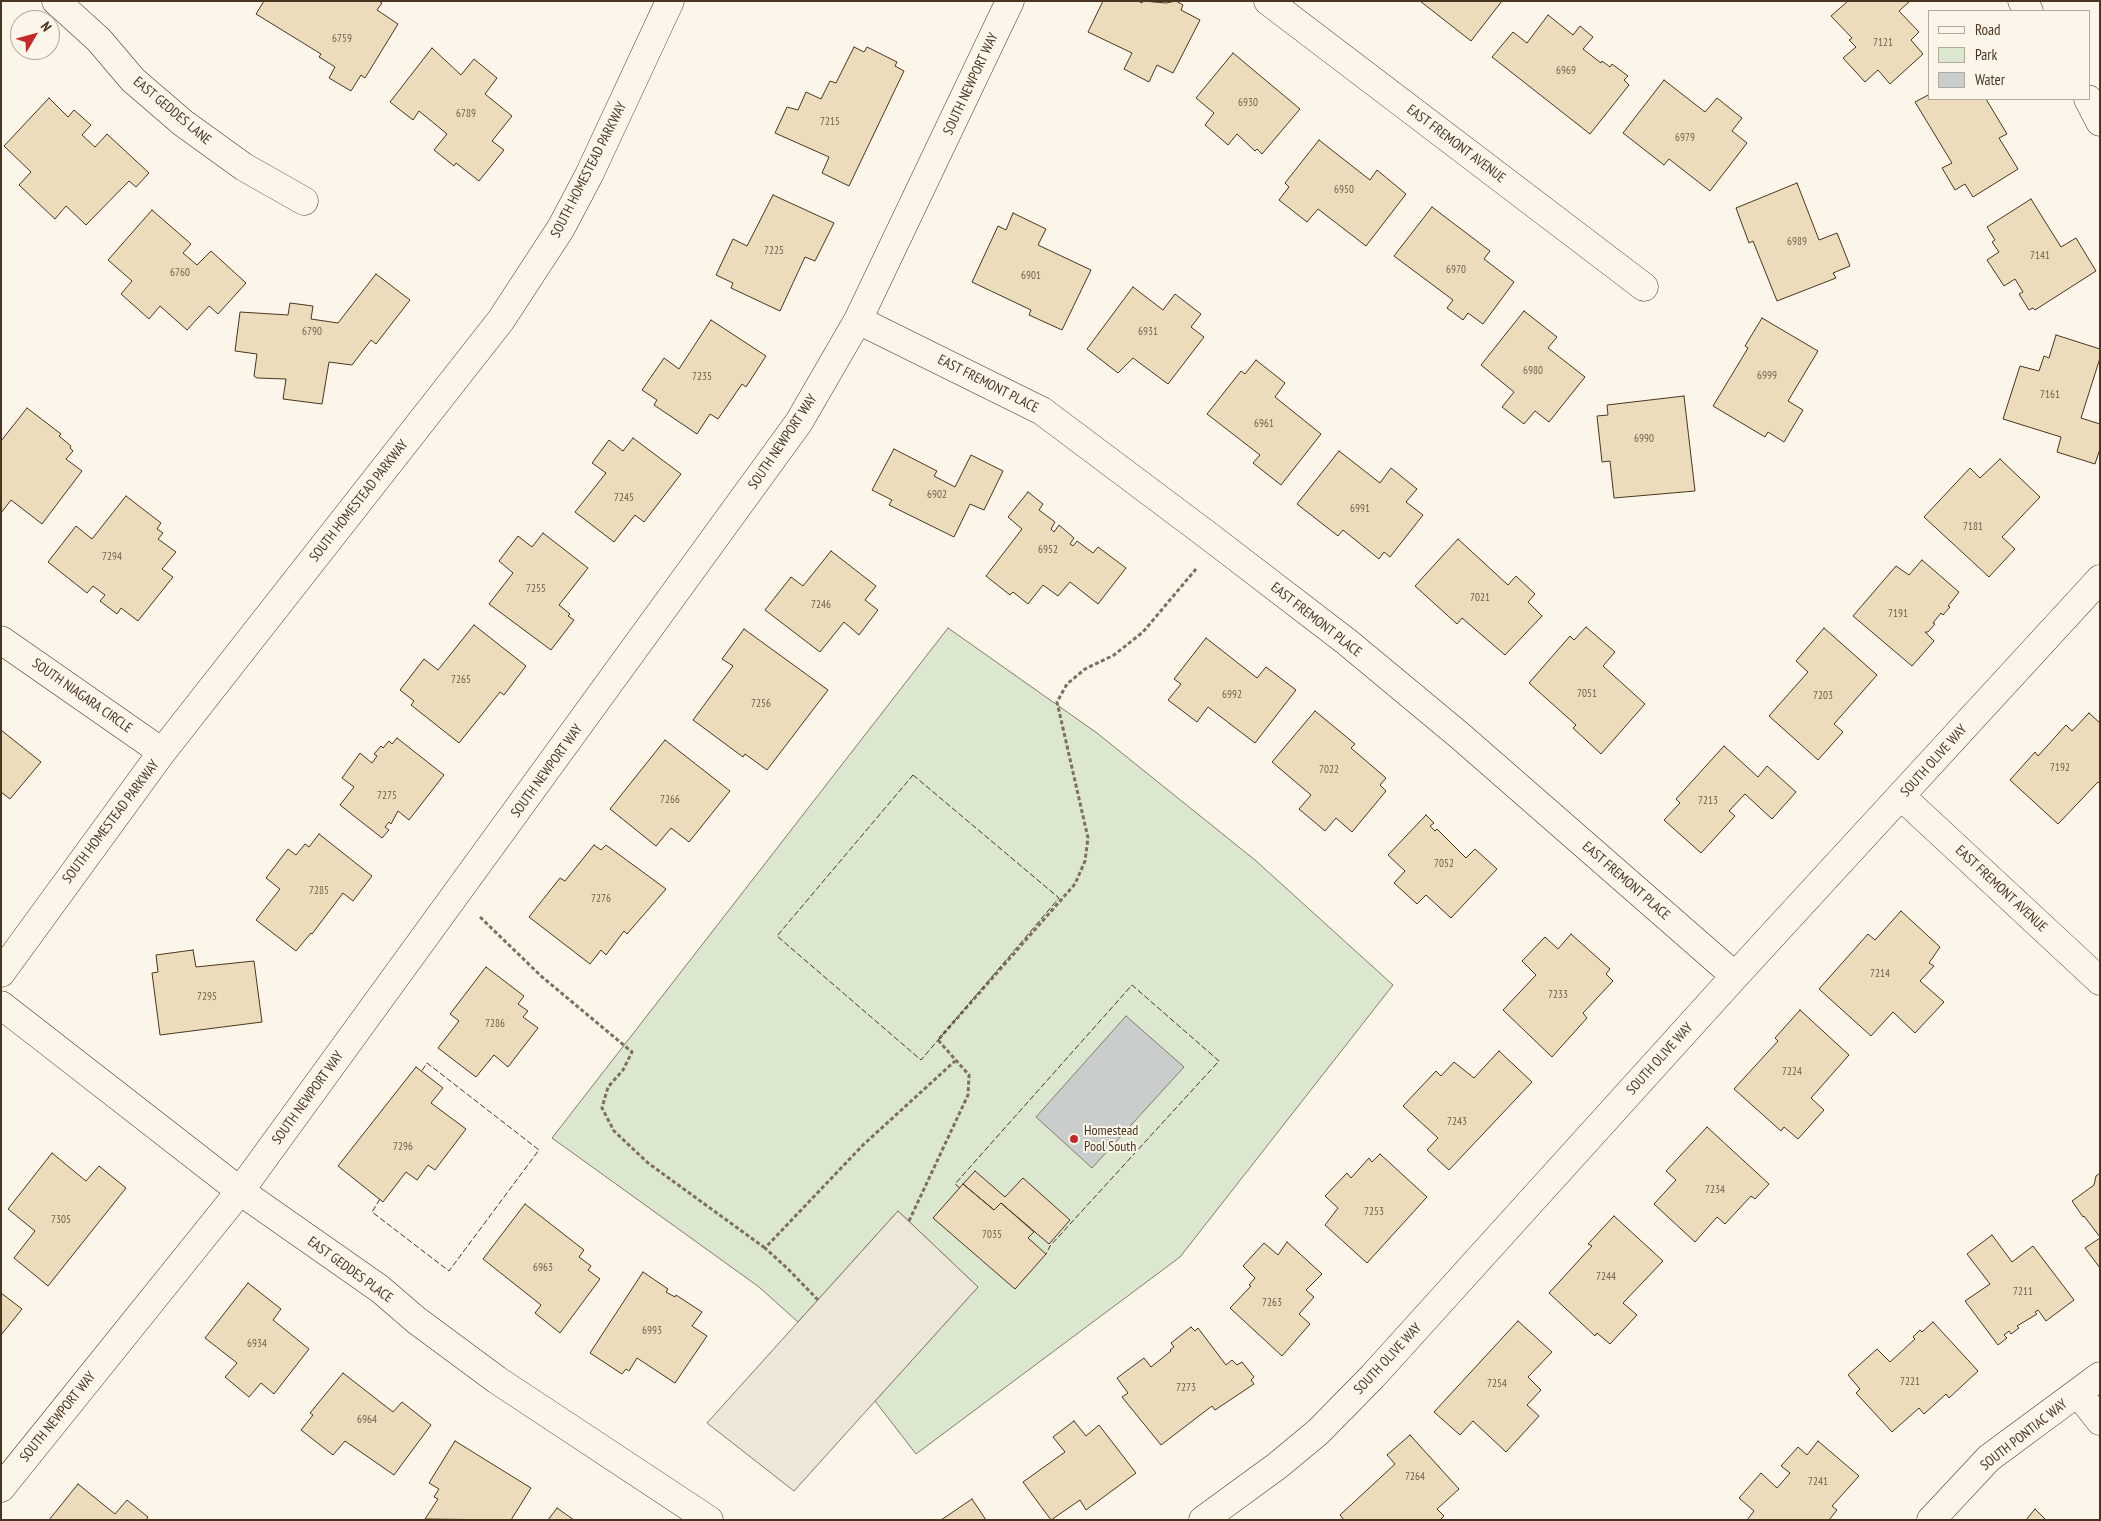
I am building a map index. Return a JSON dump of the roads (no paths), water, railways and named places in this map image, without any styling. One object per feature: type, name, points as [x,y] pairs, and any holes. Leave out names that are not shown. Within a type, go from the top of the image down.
[{"type":"street","name":"EAST GEDDES LANE","points":[[56,1],[99,40],[133,80],[183,123],[244,168],[304,201]]},
{"type":"street","name":"SOUTH HOMESTEAD PARKWAY","points":[[1,974],[162,752],[501,320],[538,266],[589,175],[670,1]]},
{"type":"street","name":"SOUTH NEWPORT WAY","points":[[1,1488],[240,1192],[799,422],[858,320],[1010,1]]},
{"type":"street","name":"EAST FREMONT AVENUE","points":[[1268,1],[1644,287]]},
{"type":"street","points":[[2089,100],[2100,122]]},
{"type":"street","name":"EAST FREMONT PLACE","points":[[858,320],[1042,411],[1347,642],[1444,723],[1735,976]]},
{"type":"street","name":"SOUTH OLIVE WAY","points":[[1203,1520],[1277,1466],[1311,1438],[1373,1376],[1735,976],[1902,797],[2100,579]]},
{"type":"street","name":"SOUTH NIAGARA CIRCLE","points":[[1,640],[162,752]]},
{"type":"street","name":"EAST FREMONT AVENUE","points":[[1902,797],[2100,981]]},
{"type":"street","name":"EAST GEDDES PLACE","points":[[1,1005],[240,1192],[380,1289],[416,1320],[497,1380],[709,1520]]},
{"type":"street","name":"SOUTH PONTIAC WAY","points":[[1931,1520],[1990,1458],[2100,1376]]},
{"type":"street","points":[[2078,1392],[2100,1421]]},
{"type":"water","points":[[1126,1016],[1184,1067],[1092,1168],[1036,1117]]},
{"type":"place","name":"Homestead Pool South","points":[[1074,1139]]}]
